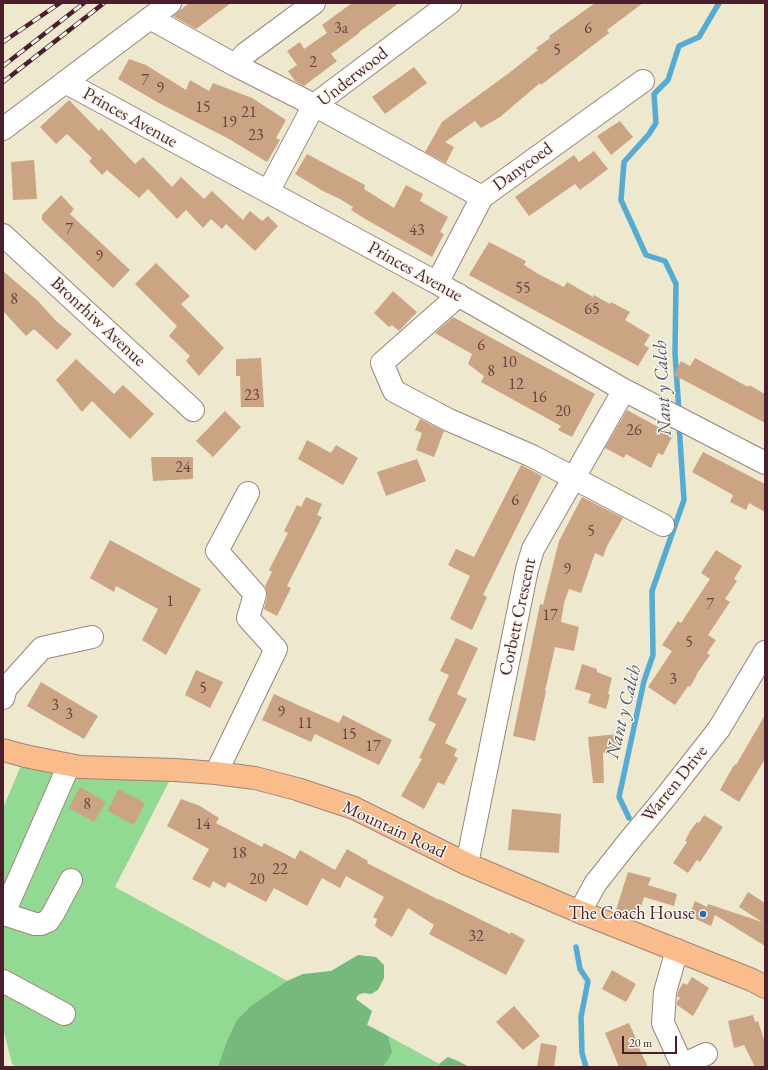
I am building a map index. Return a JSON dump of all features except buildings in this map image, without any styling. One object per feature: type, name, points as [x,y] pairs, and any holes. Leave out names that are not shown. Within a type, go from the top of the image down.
[{"type":"main road","name":"Mountain Road","points":[[3,750],[80,767],[216,773],[255,778],[297,789],[354,808],[467,864],[580,912],[752,980],[765,987]]},
{"type":"street","points":[[3,128],[170,3]]},
{"type":"street","points":[[235,66],[245,54],[314,3]]},
{"type":"street","name":"Underwood","points":[[268,192],[314,105],[450,3]]},
{"type":"street","points":[[150,18],[235,66],[314,105],[482,197]]},
{"type":"street","name":"Danycoed","points":[[437,283],[482,197],[643,81]]},
{"type":"street","name":"Princes Avenue","points":[[65,82],[459,295],[624,390],[765,463]]},
{"type":"street","name":"Bronrhiw Avenue","points":[[3,235],[193,410]]},
{"type":"street","points":[[459,295],[382,363],[394,391],[449,420],[532,456],[663,525]]},
{"type":"street","name":"Corbett Crescent","points":[[467,864],[532,549],[624,390]]},
{"type":"street","points":[[216,773],[276,649],[248,618],[255,594],[217,551],[248,493]]},
{"type":"street","points":[[3,698],[6,688],[42,648],[92,637]]},
{"type":"street","name":"Warren Drive","points":[[580,912],[595,884],[719,729],[765,652]]},
{"type":"street","points":[[69,765],[3,915],[35,924],[41,924],[48,921],[71,880]]},
{"type":"street","points":[[676,950],[665,992],[664,1023],[682,1065],[706,1054]]},
{"type":"street","points":[[3,981],[64,1014]]},
{"type":"green space","points":[[25,756],[175,770],[115,887],[445,1067],[17,1067],[12,1064],[3,1028],[3,808]]},
{"type":"green space","points":[[358,955],[376,957],[384,965],[384,978],[378,990],[371,994],[363,993],[358,995],[356,999],[372,1011],[367,1025],[388,1036],[392,1052],[382,1067],[219,1067],[228,1039],[237,1020],[251,1006],[287,981],[303,974],[331,971]]},
{"type":"green space","points":[[448,1057],[469,1067],[440,1067],[439,1064]]},
{"type":"waterway","name":"Nant y Calch","points":[[679,412],[675,353],[676,284],[665,261],[646,255],[621,200],[624,162],[649,134],[656,123],[654,94],[668,80],[679,46],[699,37],[719,3]]},
{"type":"waterway","name":"Nant y Calch","points":[[629,818],[619,797],[644,681],[653,655],[652,591],[684,500],[679,425]]},
{"type":"waterway","name":"Nant y Calch","points":[[576,947],[580,969],[588,981],[581,1017],[582,1053],[586,1067]]},
{"type":"railway","points":[[3,42],[60,3]]},
{"type":"railway","points":[[3,66],[84,3]]},
{"type":"railway","points":[[3,82],[104,3]]},
{"type":"place","name":"The Coach House","points":[[703,914]]}]
